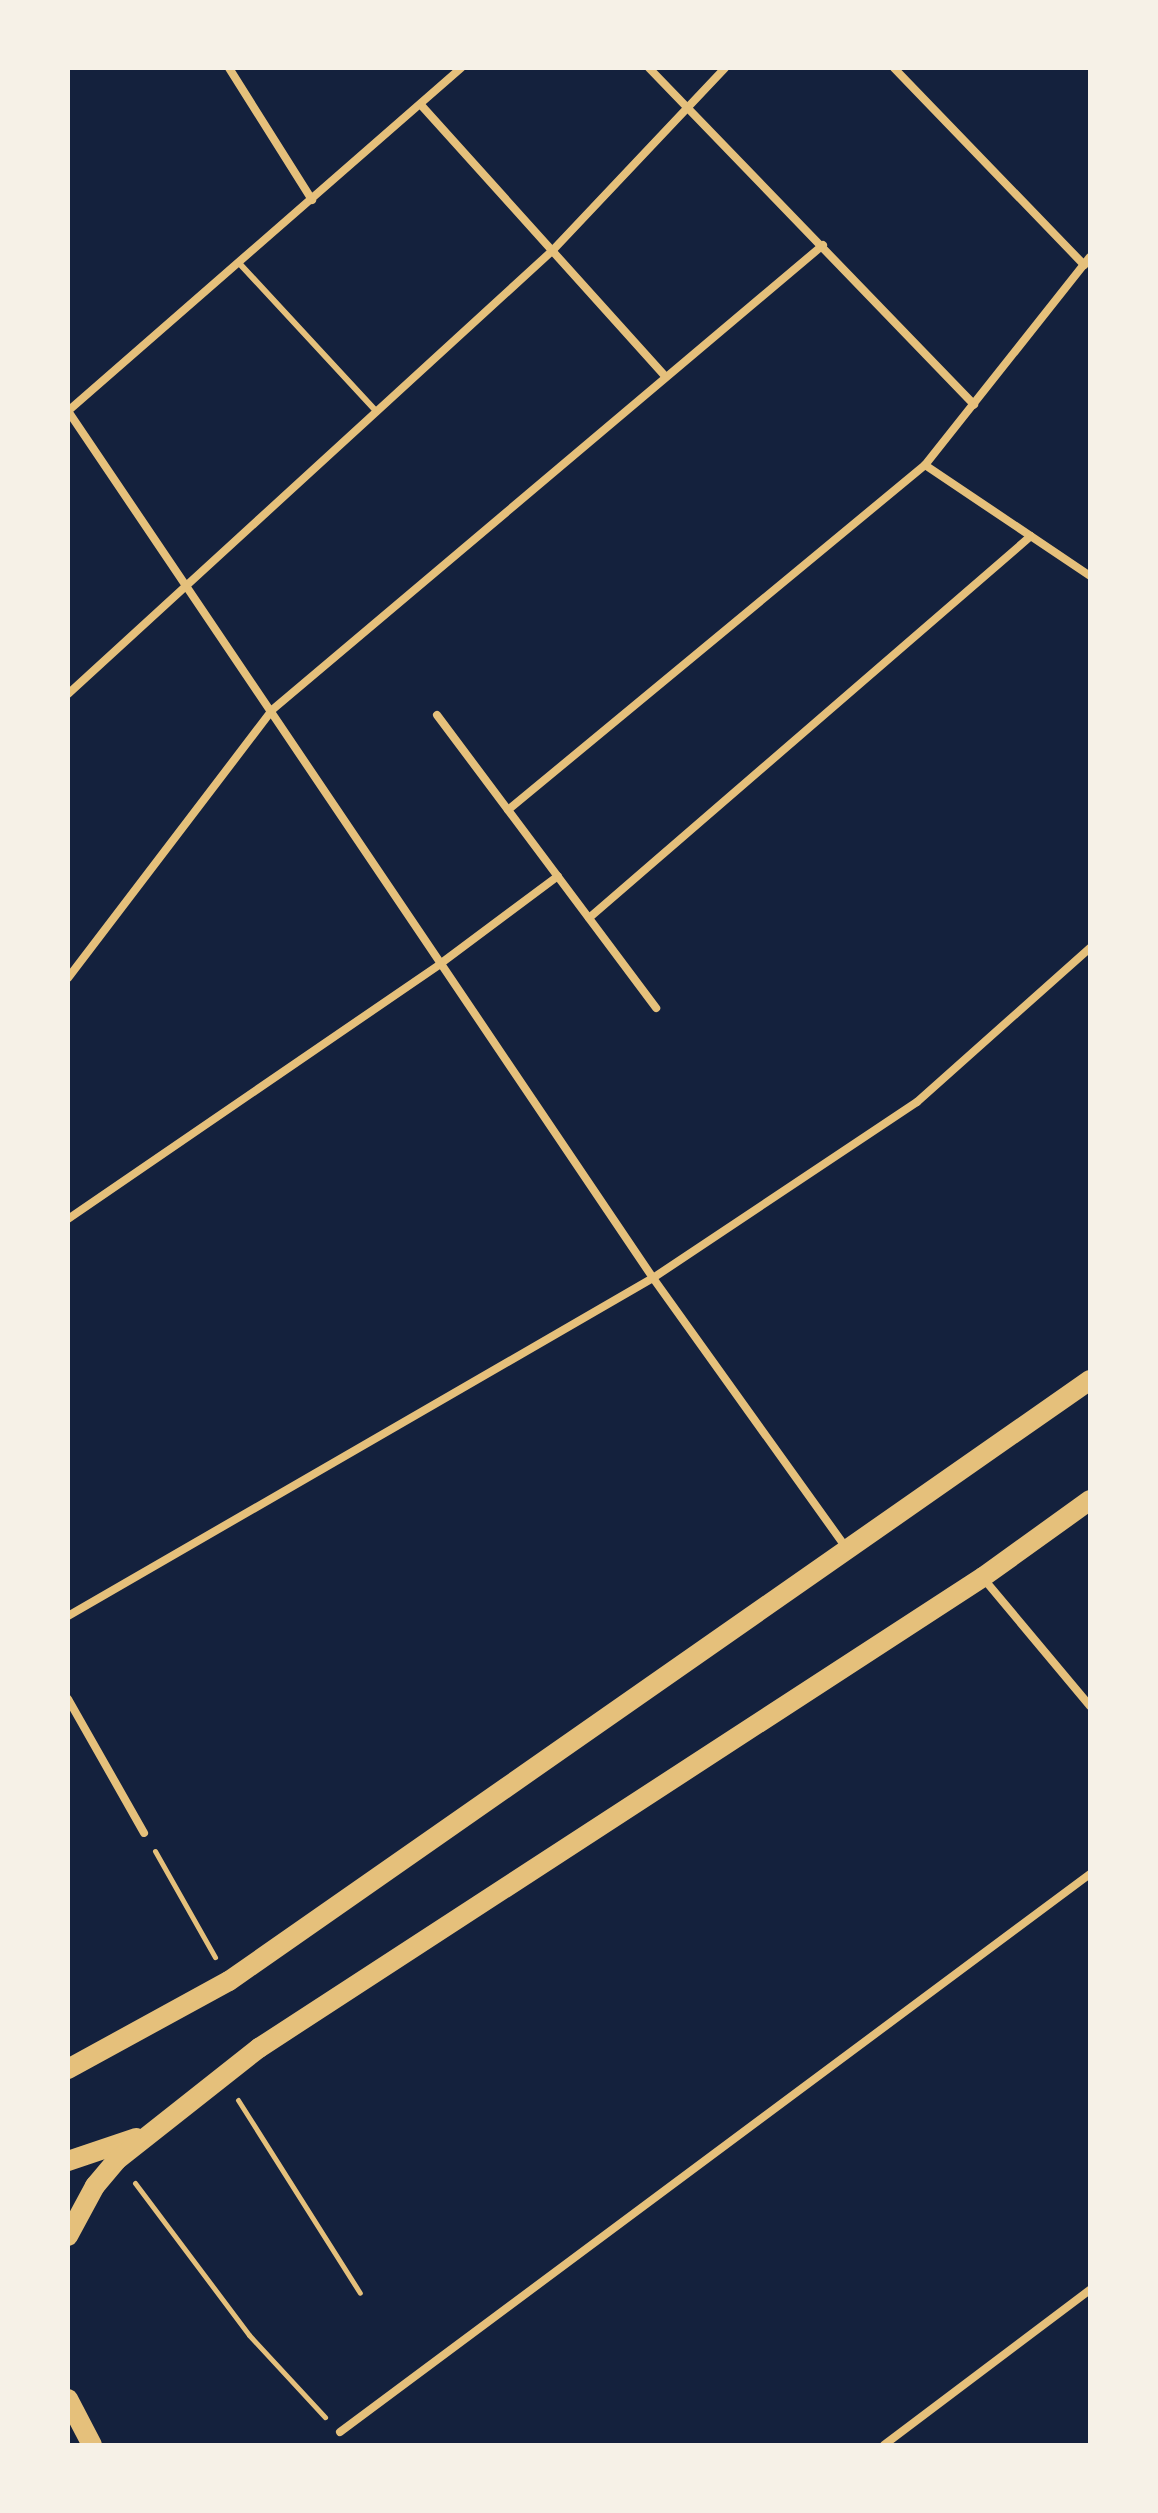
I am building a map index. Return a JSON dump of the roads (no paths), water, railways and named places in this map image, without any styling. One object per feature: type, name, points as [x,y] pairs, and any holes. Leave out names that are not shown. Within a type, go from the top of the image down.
[{"type":"main road","points":[[68,2069],[229,1981],[1090,1380]]},
{"type":"main road","points":[[68,2236],[95,2186],[117,2160],[259,2048],[983,1577],[1090,1500]]},
{"type":"main road","points":[[68,2161],[146,2135]]},
{"type":"main road","points":[[68,2399],[92,2445]]},
{"type":"street","points":[[229,68],[312,200]]},
{"type":"street","points":[[461,68],[68,411],[653,1278],[849,1550]]},
{"type":"street","points":[[649,68],[974,405]]},
{"type":"street","points":[[68,694],[553,250],[725,68]]},
{"type":"street","points":[[894,68],[1084,265]]},
{"type":"street","points":[[421,105],[665,376]]},
{"type":"street","points":[[68,978],[272,710],[823,245]]},
{"type":"street","points":[[508,810],[925,465],[1090,257]]},
{"type":"street","points":[[925,465],[1090,576]]},
{"type":"street","points":[[589,918],[1031,536]]},
{"type":"street","points":[[437,715],[656,1008]]},
{"type":"street","points":[[68,1219],[440,964],[558,876]]},
{"type":"street","points":[[68,1616],[653,1278],[917,1102],[1090,948]]},
{"type":"street","points":[[983,1577],[1090,1706]]},
{"type":"street","points":[[68,1699],[144,1833]]},
{"type":"street","points":[[340,2432],[1090,1874]]},
{"type":"street","points":[[884,2445],[1090,2290]]},
{"type":"lane","points":[[239,263],[377,412]]}]
